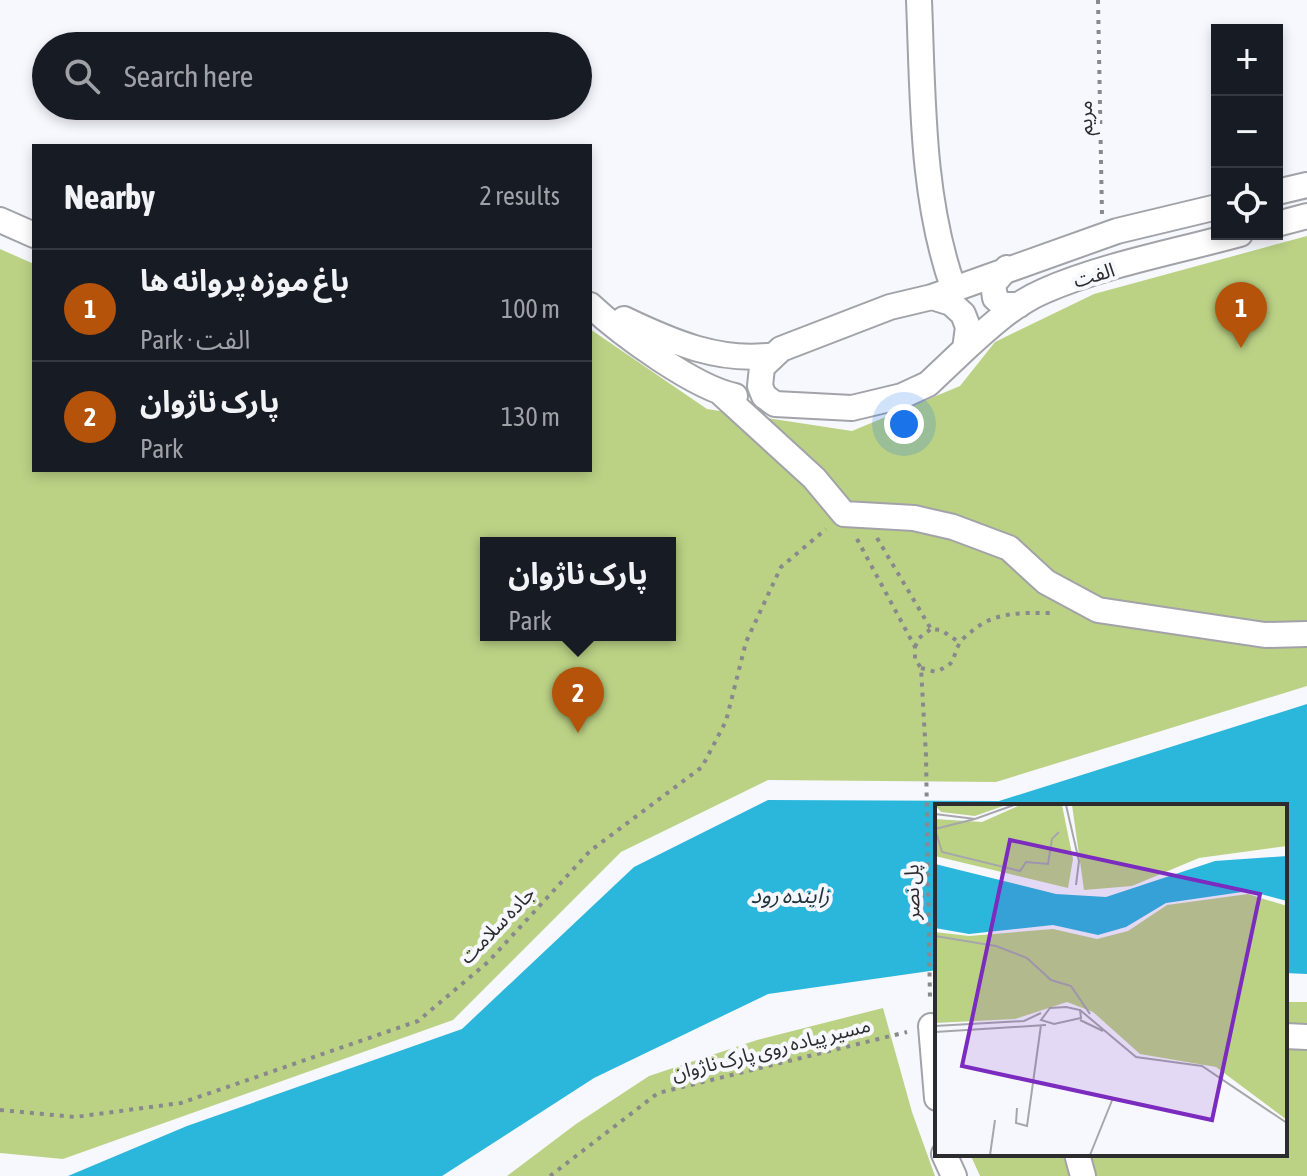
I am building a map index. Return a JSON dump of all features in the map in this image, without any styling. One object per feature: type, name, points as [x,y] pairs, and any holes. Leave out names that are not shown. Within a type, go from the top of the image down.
[{"type":"street","points":[[919,0],[926,154],[940,251],[942,292],[963,314],[968,327],[965,349]]},
{"type":"street","points":[[1283,191],[1307,185]]},
{"type":"street","name":"الفت","points":[[774,355],[781,349],[890,307],[1103,236],[1211,209]]},
{"type":"street","points":[[1283,222],[1307,216]]},
{"type":"street","points":[[0,220],[32,234]]},
{"type":"street","name":"الفت","points":[[775,404],[852,408],[902,396],[928,384],[1019,305],[1045,291],[1099,272],[1218,240]]},
{"type":"street","points":[[1007,268],[993,284],[995,298],[1003,305],[1019,305]]},
{"type":"street","points":[[592,303],[668,340],[707,352],[750,359],[774,355]]},
{"type":"street","points":[[592,304],[613,326],[722,394],[854,515],[914,518],[953,527],[1009,548],[1046,582],[1098,610],[1265,635],[1307,634]]},
{"type":"street","points":[[774,355],[762,367],[760,386],[764,396],[775,404]]},
{"type":"street","points":[[722,394],[775,404]]},
{"type":"street","points":[[931,1026],[935,1074]]},
{"type":"street","points":[[1287,1036],[1307,1037]]},
{"type":"street","points":[[945,1156],[954,1176]]},
{"type":"street","points":[[1078,1156],[1083,1176]]},
{"type":"path","name":"مریم","points":[[1098,0],[1103,236]]},
{"type":"path","points":[[854,515],[931,629]]},
{"type":"path","points":[[854,515],[915,647]]},
{"type":"path","name":"جاده سلامت","points":[[0,1110],[75,1117],[181,1103],[418,1021],[488,962],[590,851],[702,767],[726,721],[746,642],[781,567],[854,515]]},
{"type":"path","points":[[959,642],[941,630],[931,629],[919,638],[915,659],[921,668],[936,672],[949,666],[956,658],[959,642],[983,622],[1005,614],[1057,612]]},
{"type":"path","name":"پل نصر","points":[[921,668],[926,756],[931,1026]]},
{"type":"path","name":"مسیر پیاده روی پارک ناژوان","points":[[550,1176],[658,1093],[931,1026]]},
{"type":"green space","points":[[1307,236],[1307,686],[996,782],[768,780],[621,852],[453,1020],[63,1159],[0,1153],[0,249],[32,263],[32,472],[592,472],[592,330],[707,409],[852,431],[960,386],[995,342],[1094,294]]},
{"type":"green space","points":[[1287,1002],[1307,1002],[1307,1176],[980,1176],[971,1156],[1287,1156]]},
{"type":"green space","points":[[883,1008],[912,1112],[935,1176],[507,1176],[576,1124],[649,1076],[757,1040]]},
{"type":"water","name":"زاینده رود","points":[[1307,704],[1307,974],[1287,973],[1287,804],[935,804],[935,970],[768,994],[594,1078],[442,1176],[68,1176],[187,1126],[462,1029],[634,867],[768,800],[999,801]]},
{"type":"place","name":"باغ موزه پروانه ها","points":[[1241,348]]},
{"type":"place","name":"پارک ناژوان","points":[[578,733]]}]
